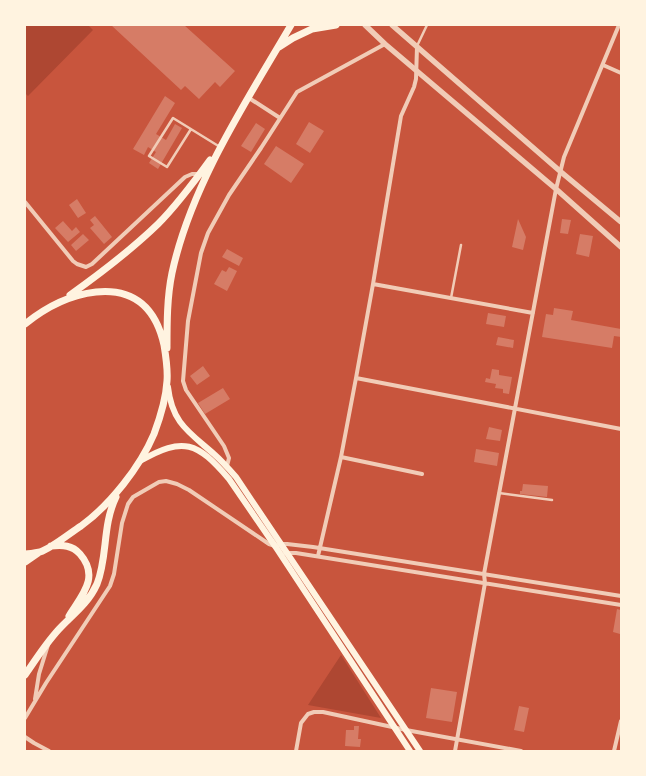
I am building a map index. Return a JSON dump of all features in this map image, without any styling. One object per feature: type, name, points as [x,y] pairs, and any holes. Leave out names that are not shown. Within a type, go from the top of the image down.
[{"type":"main road","points":[[25,562],[94,516],[110,501],[140,461],[156,428],[164,403],[167,381],[169,298],[176,254],[181,238],[197,195],[220,147],[291,25]]},
{"type":"main road","points":[[277,49],[293,38],[312,29],[336,25]]},
{"type":"main road","points":[[25,324],[49,307],[67,298],[126,252],[159,223],[200,174],[220,147]]},
{"type":"main road","points":[[67,298],[86,293],[106,291],[119,292],[133,297],[143,303],[156,322],[167,360]]},
{"type":"main road","points":[[167,381],[171,404],[179,421],[229,479],[278,545]]},
{"type":"main road","points":[[140,461],[163,450],[181,446],[190,446],[207,452],[227,466],[236,477],[284,554],[420,751]]},
{"type":"main road","points":[[25,675],[50,640],[85,603],[97,585],[110,514],[122,486]]},
{"type":"main road","points":[[49,546],[71,546],[84,559],[90,577],[87,587],[62,626]]},
{"type":"main road","points":[[25,554],[40,552]]},
{"type":"main road","points":[[284,554],[410,751]]},
{"type":"street","points":[[365,25],[385,44],[556,189],[621,247]]},
{"type":"street","points":[[392,25],[561,172],[621,222]]},
{"type":"street","points":[[455,751],[485,583],[484,574],[556,189],[564,157],[619,25]]},
{"type":"street","points":[[227,466],[229,458],[224,446],[186,390],[183,381],[188,321],[201,253],[208,233],[229,195],[297,92],[385,44]]},
{"type":"street","points":[[318,556],[341,457],[356,378],[401,116],[414,87],[417,71],[417,47]]},
{"type":"street","points":[[603,65],[621,73]]},
{"type":"street","points":[[249,98],[280,118]]},
{"type":"street","points":[[25,202],[73,261],[86,267],[92,264],[185,176],[200,174]]},
{"type":"street","points":[[373,284],[533,313]]},
{"type":"street","points":[[356,378],[621,429]]},
{"type":"street","points":[[341,457],[422,474]]},
{"type":"street","points":[[25,718],[110,586],[114,574],[125,512],[132,497],[142,490],[159,482],[166,481],[177,484],[189,490],[269,544],[320,548],[621,596]]},
{"type":"street","points":[[284,554],[318,556],[621,605]]},
{"type":"street","points":[[35,701],[39,674],[50,640]]},
{"type":"street","points":[[296,751],[301,723],[308,714],[314,712],[323,712],[395,728],[521,751]]},
{"type":"street","points":[[614,750],[621,721]]},
{"type":"street","points":[[25,737],[49,751]]},
{"type":"lane","points":[[417,47],[427,25]]},
{"type":"lane","points":[[190,129],[167,167],[149,156],[173,118],[220,147]]},
{"type":"lane","points":[[451,298],[461,245]]},
{"type":"lane","points":[[499,493],[552,500]]},
{"type":"shaded area","points":[[25,25],[88,25],[93,30],[28,96],[25,93]]},
{"type":"shaded area","points":[[341,655],[381,718],[308,705]]},
{"type":"building","points":[[111,25],[184,25],[235,71],[220,87],[215,82],[199,99],[185,86],[181,90]]},
{"type":"building","points":[[165,96],[175,103],[156,134],[166,140],[175,124],[182,128],[158,169],[149,163],[156,152],[148,147],[144,155],[133,149]]},
{"type":"building","points":[[309,122],[324,131],[310,153],[296,144]]},
{"type":"building","points":[[256,123],[265,129],[251,152],[241,146]]},
{"type":"building","points":[[276,146],[304,164],[291,183],[264,164]]},
{"type":"building","points":[[77,199],[86,213],[78,218],[69,205]]},
{"type":"building","points":[[95,216],[112,237],[104,244],[90,228],[94,225],[90,220]]},
{"type":"building","points":[[518,219],[526,237],[523,250],[512,247]]},
{"type":"building","points":[[562,219],[571,220],[568,234],[560,233]]},
{"type":"building","points":[[63,221],[72,231],[76,227],[80,232],[68,242],[55,228]]},
{"type":"building","points":[[83,234],[89,240],[76,251],[71,245]]},
{"type":"building","points":[[580,234],[593,236],[589,257],[576,254]]},
{"type":"building","points":[[227,249],[243,258],[239,266],[222,257]]},
{"type":"building","points":[[229,267],[237,271],[227,291],[214,284],[222,270],[226,272]]},
{"type":"building","points":[[554,308],[573,311],[571,320],[621,329],[621,337],[614,336],[612,348],[542,337],[546,314],[553,315]]},
{"type":"building","points":[[488,313],[506,316],[504,327],[486,324]]},
{"type":"building","points":[[498,337],[514,340],[513,348],[496,345]]},
{"type":"building","points":[[203,366],[210,376],[197,385],[190,376]]},
{"type":"building","points":[[492,369],[499,370],[499,375],[512,377],[509,394],[503,393],[503,389],[495,388],[496,384],[485,382],[486,378],[490,379]]},
{"type":"building","points":[[223,388],[230,399],[205,414],[198,403]]},
{"type":"building","points":[[489,427],[502,430],[500,441],[486,439]]},
{"type":"building","points":[[476,449],[499,453],[497,466],[474,462]]},
{"type":"building","points":[[523,484],[548,486],[547,497],[520,494]]},
{"type":"building","points":[[617,609],[621,610],[620,634],[613,632]]},
{"type":"building","points":[[431,688],[457,692],[452,722],[426,718]]},
{"type":"building","points":[[519,706],[529,708],[524,732],[514,730]]},
{"type":"building","points":[[354,726],[359,726],[358,739],[361,739],[360,747],[345,746],[346,730],[354,730]]}]
